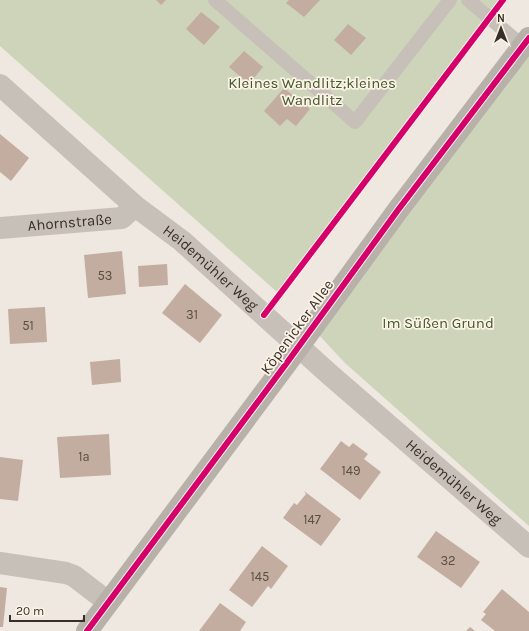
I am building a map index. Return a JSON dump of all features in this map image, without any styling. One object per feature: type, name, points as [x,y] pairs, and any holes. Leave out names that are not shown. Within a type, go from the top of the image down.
[{"type":"street","name":"Köpenicker Allee","points":[[87,631],[299,347],[398,210],[526,42]]},
{"type":"street","name":"Heidemühler Weg","points":[[0,85],[135,206],[182,241],[299,347],[529,547]]},
{"type":"street","name":"Ahornstraße","points":[[0,228],[122,218],[135,206]]},
{"type":"street","points":[[0,564],[66,573],[74,576],[108,602]]},
{"type":"lane","points":[[215,0],[355,122],[450,0]]},
{"type":"lane","points":[[468,0],[526,42]]},
{"type":"green space","name":"Kleines Wandlitz;kleines Wandlitz","points":[[0,0],[498,0],[277,292],[0,46]]},
{"type":"green space","name":"Im Süßen Grund","points":[[529,49],[529,526],[345,363],[317,333]]},
{"type":"building","points":[[156,0],[166,0],[161,5]]},
{"type":"building","points":[[289,0],[320,0],[304,17],[286,3]]},
{"type":"building","points":[[201,12],[220,27],[204,45],[186,29]]},
{"type":"building","points":[[348,24],[366,38],[351,55],[334,40]]},
{"type":"building","points":[[244,51],[263,67],[249,84],[229,67]]},
{"type":"building","points":[[284,88],[310,109],[296,126],[287,119],[280,126],[264,111]]},
{"type":"building","points":[[0,134],[29,158],[11,181],[0,172]]},
{"type":"building","points":[[122,251],[126,294],[88,298],[84,255]]},
{"type":"building","points":[[167,264],[168,285],[139,287],[138,266]]},
{"type":"building","points":[[185,284],[222,315],[200,343],[162,313]]},
{"type":"building","points":[[45,307],[47,342],[10,344],[8,309]]},
{"type":"building","points":[[120,359],[121,382],[92,385],[90,362]]},
{"type":"building","points":[[109,434],[111,475],[60,478],[57,437]]},
{"type":"building","points":[[341,441],[349,447],[353,443],[368,454],[364,459],[381,472],[360,500],[320,469]]},
{"type":"building","points":[[0,457],[23,460],[18,501],[0,499]]},
{"type":"building","points":[[304,491],[341,519],[321,546],[283,518],[294,503],[297,505],[306,494]]},
{"type":"building","points":[[436,531],[480,562],[461,588],[417,557]]},
{"type":"building","points":[[262,546],[288,566],[271,589],[268,586],[252,607],[229,590]]},
{"type":"building","points":[[0,587],[7,588],[3,627],[0,627]]},
{"type":"building","points":[[502,589],[529,612],[529,631],[495,631],[481,620],[486,614],[483,612]]},
{"type":"building","points":[[220,603],[246,622],[240,631],[199,631]]},
{"type":"building","points":[[470,627],[475,631],[466,631]]},
{"type":"cycle path","points":[[264,315],[503,0]]},
{"type":"cycle path","points":[[87,631],[286,364],[398,210],[529,38]]}]
